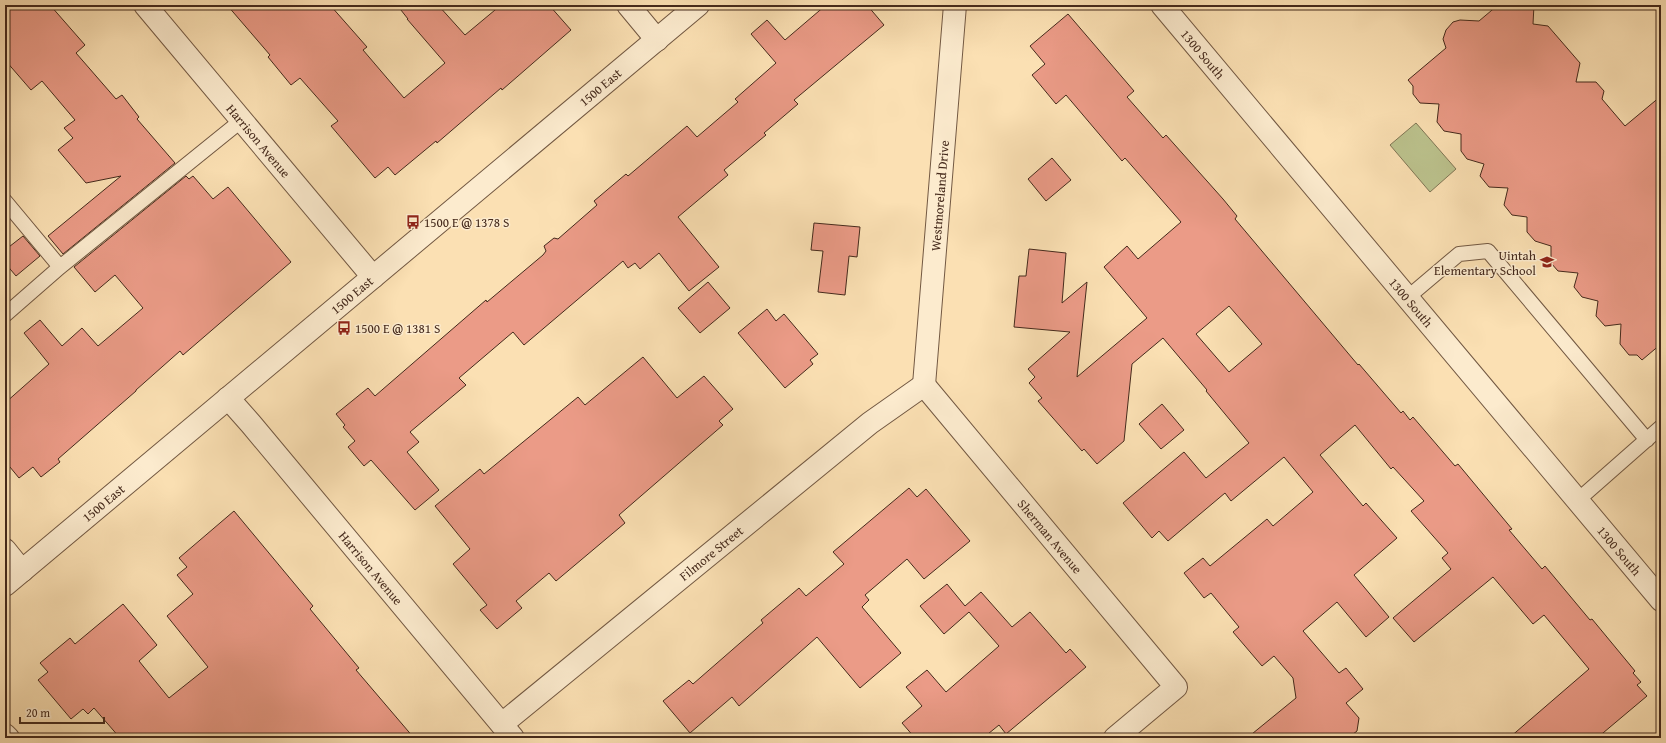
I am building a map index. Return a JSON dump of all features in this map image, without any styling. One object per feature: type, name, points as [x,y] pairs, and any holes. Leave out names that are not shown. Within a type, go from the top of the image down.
[{"type":"street","name":"Harrison Avenue","points":[[145,5],[373,277]]},
{"type":"street","points":[[628,5],[657,40]]},
{"type":"street","name":"1500 East","points":[[5,585],[698,5]]},
{"type":"street","name":"Westmoreland Drive","points":[[924,385],[955,5]]},
{"type":"street","name":"1300 South","points":[[1162,5],[1661,600]]},
{"type":"street","name":"Sherman Avenue","points":[[924,385],[1176,687],[1115,738]]},
{"type":"street","name":"Filmore Street","points":[[508,731],[870,423],[924,385]]},
{"type":"street","name":"Harrison Avenue","points":[[228,398],[508,731]]},
{"type":"street","points":[[5,550],[22,571]]},
{"type":"street","points":[[5,735],[8,738]]},
{"type":"lane","points":[[5,315],[60,268],[242,120]]},
{"type":"lane","points":[[5,201],[60,268]]},
{"type":"lane","points":[[1407,298],[1459,254],[1488,251],[1647,440]]},
{"type":"lane","points":[[1578,500],[1661,427]]},
{"type":"green space","points":[[1416,123],[1456,169],[1430,192],[1390,145]]},
{"type":"building","points":[[5,5],[50,5],[85,45],[76,53],[116,99],[122,95],[139,117],[137,119],[175,163],[63,254],[48,236],[121,176],[86,183],[58,150],[73,138],[64,128],[75,120],[42,81],[31,90],[5,60]]},
{"type":"building","points":[[227,5],[330,5],[367,47],[363,50],[404,98],[445,63],[407,19],[397,5],[438,5],[465,35],[501,5],[549,5],[571,30],[502,90],[501,88],[437,143],[436,141],[395,175],[388,167],[375,178],[331,126],[338,121],[300,78],[291,85],[268,57],[270,55]]},
{"type":"building","points":[[826,5],[867,5],[884,25],[794,100],[798,104],[764,133],[766,135],[724,170],[728,175],[678,217],[719,267],[689,291],[659,253],[640,269],[635,263],[628,268],[623,261],[524,345],[513,332],[459,378],[466,385],[410,432],[419,442],[407,452],[439,490],[415,510],[371,460],[364,466],[348,447],[355,441],[343,427],[345,425],[336,414],[368,388],[375,396],[486,300],[487,302],[543,255],[546,251],[544,246],[554,238],[558,239],[597,205],[594,201],[626,174],[628,176],[687,126],[697,137],[738,102],[735,99],[776,63],[751,34],[767,20],[785,40]]},
{"type":"building","points":[[1498,5],[1534,5],[1533,24],[1548,26],[1580,63],[1576,82],[1596,82],[1604,91],[1602,99],[1625,126],[1661,96],[1661,344],[1642,360],[1637,355],[1629,355],[1620,344],[1621,324],[1605,326],[1596,316],[1598,301],[1582,297],[1574,287],[1578,273],[1558,271],[1551,263],[1551,246],[1535,241],[1527,232],[1527,217],[1512,215],[1504,205],[1508,188],[1489,187],[1480,176],[1484,164],[1467,159],[1461,151],[1461,134],[1444,131],[1437,122],[1439,104],[1420,103],[1413,94],[1413,86],[1408,80],[1446,48],[1443,39],[1446,30],[1453,22],[1460,20],[1479,21]]},
{"type":"building","points":[[1068,14],[1134,91],[1127,97],[1163,138],[1166,135],[1223,199],[1237,216],[1235,219],[1358,365],[1359,364],[1401,413],[1403,411],[1410,420],[1413,417],[1455,466],[1458,464],[1512,529],[1509,530],[1542,569],[1545,566],[1635,671],[1633,673],[1641,682],[1637,685],[1647,696],[1597,738],[1509,738],[1589,669],[1544,615],[1533,624],[1493,577],[1414,642],[1393,618],[1451,569],[1442,558],[1448,553],[1411,511],[1424,501],[1393,467],[1391,469],[1355,425],[1320,455],[1363,506],[1366,503],[1397,538],[1354,575],[1389,617],[1366,637],[1337,602],[1303,631],[1339,673],[1346,668],[1363,689],[1346,703],[1359,718],[1357,731],[1348,738],[1247,738],[1296,698],[1293,678],[1274,656],[1262,666],[1233,632],[1239,627],[1211,593],[1204,598],[1184,573],[1203,558],[1210,566],[1267,519],[1273,526],[1313,492],[1284,457],[1231,501],[1225,493],[1168,541],[1159,531],[1152,538],[1123,503],[1184,452],[1206,478],[1249,443],[1163,338],[1132,364],[1124,441],[1097,464],[1084,449],[1082,451],[1038,401],[1042,398],[1029,383],[1035,377],[1028,369],[1070,332],[1014,327],[1019,276],[1026,276],[1029,249],[1066,253],[1062,303],[1087,282],[1077,377],[1147,318],[1104,267],[1127,246],[1138,259],[1181,222],[1125,158],[1122,161],[1066,95],[1056,104],[1032,75],[1045,64],[1030,46]],"holes":[[[1229,306],[1262,344],[1229,372],[1196,334]]]},
{"type":"building","points":[[1052,158],[1071,180],[1046,201],[1028,179]]},
{"type":"building","points":[[186,176],[189,179],[193,176],[213,199],[228,187],[291,262],[183,355],[180,351],[58,459],[60,462],[41,477],[33,467],[19,478],[5,461],[5,403],[49,364],[24,333],[40,320],[62,346],[82,328],[98,346],[143,308],[115,275],[95,292],[74,267]]},
{"type":"building","points":[[814,223],[860,227],[857,257],[849,256],[845,295],[818,292],[823,251],[811,250]]},
{"type":"building","points":[[23,236],[40,256],[16,276],[5,263],[5,250]]},
{"type":"building","points":[[708,282],[730,308],[700,333],[678,308]]},
{"type":"building","points":[[767,309],[776,321],[784,314],[818,354],[810,360],[813,364],[785,388],[738,333]]},
{"type":"building","points":[[643,357],[677,398],[704,376],[733,409],[719,421],[723,425],[619,515],[625,523],[556,581],[549,573],[516,601],[522,608],[497,629],[480,610],[487,605],[453,564],[470,549],[435,506],[480,469],[484,474],[578,397],[585,405]]},
{"type":"building","points":[[1162,404],[1184,430],[1161,449],[1139,424]]},
{"type":"building","points":[[909,488],[917,497],[926,489],[970,541],[924,579],[907,559],[865,595],[869,600],[862,607],[901,653],[860,688],[817,637],[739,706],[732,697],[690,733],[663,701],[689,680],[693,684],[763,623],[761,620],[799,588],[806,596],[844,564],[833,552]]},
{"type":"building","points":[[234,511],[313,606],[310,609],[359,668],[356,670],[414,738],[120,738],[94,708],[88,714],[83,709],[71,719],[38,680],[48,672],[40,663],[70,638],[75,644],[123,604],[157,645],[139,661],[169,698],[208,667],[167,616],[193,594],[177,575],[187,567],[179,558]]},
{"type":"building","points":[[947,584],[965,606],[981,592],[1012,627],[1030,612],[1066,653],[1070,649],[1086,667],[1006,734],[999,725],[983,738],[915,738],[902,723],[922,706],[906,687],[927,670],[946,692],[999,646],[969,612],[944,634],[920,606]]},
{"type":"place","name":"1500 E @ 1378 S","points":[[413,222]]},
{"type":"place","name":"Uintah Elementary School","points":[[1547,262]]},
{"type":"place","name":"1500 E @ 1381 S","points":[[344,328]]}]
